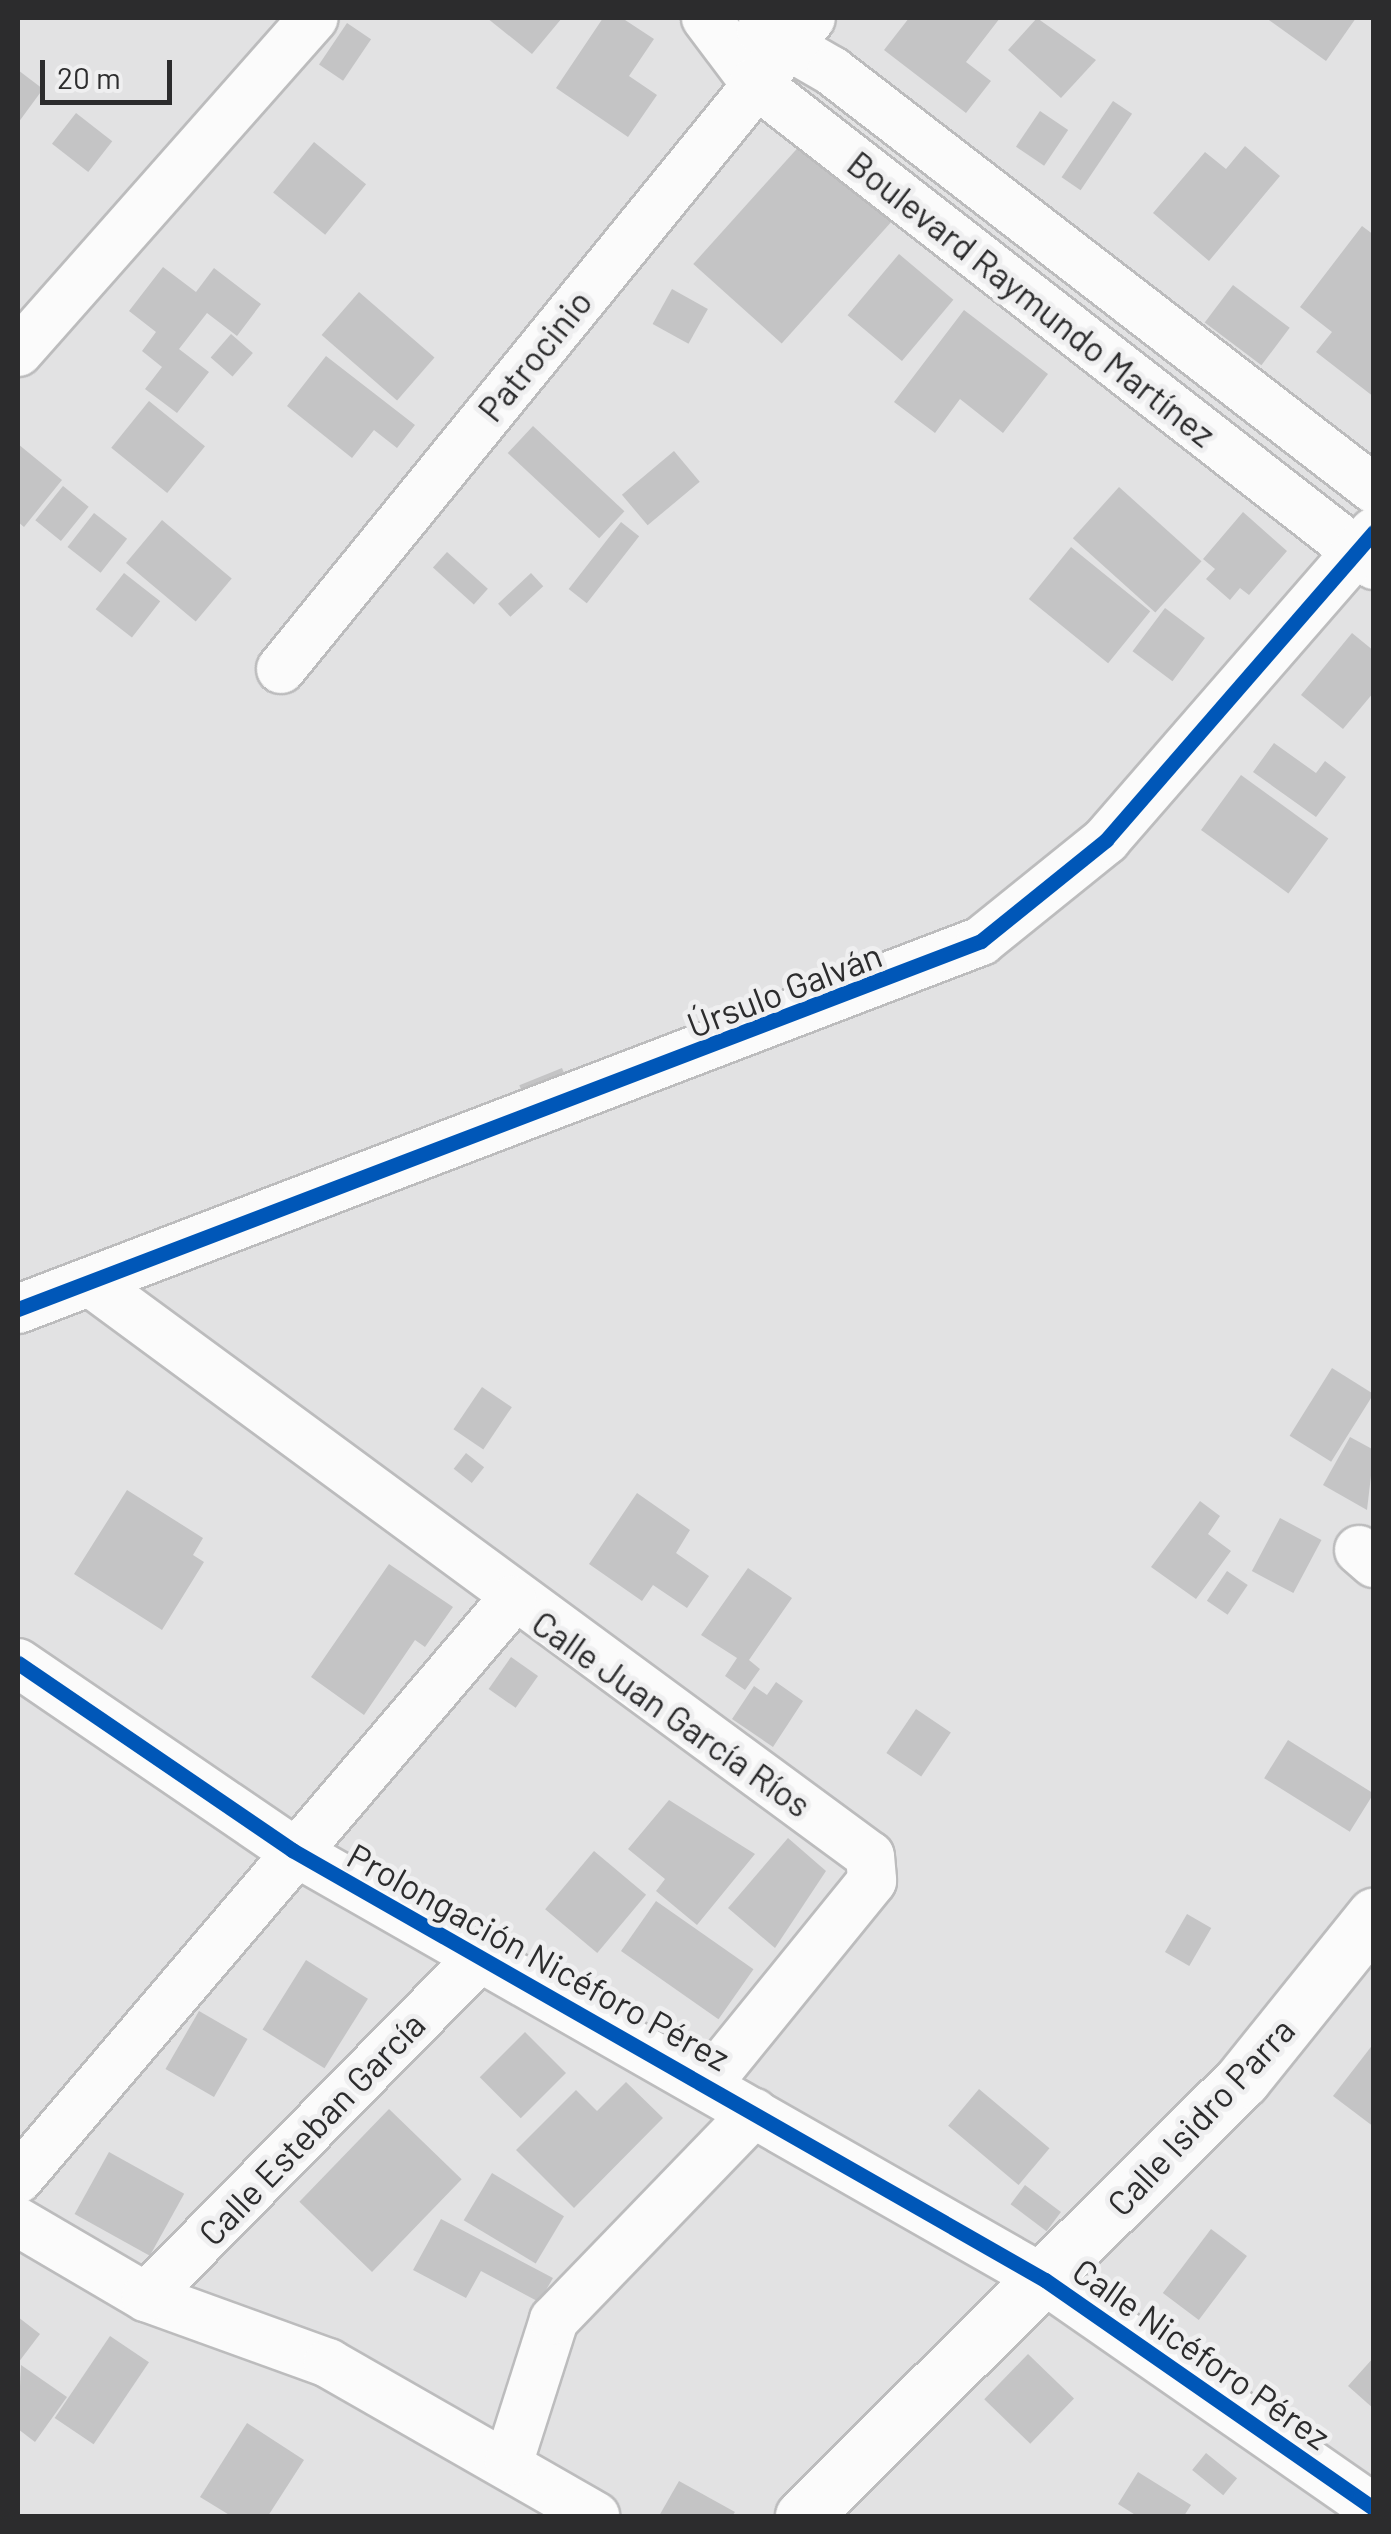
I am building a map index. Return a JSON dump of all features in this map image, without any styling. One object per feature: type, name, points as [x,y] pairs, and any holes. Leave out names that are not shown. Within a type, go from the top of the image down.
[{"type":"street","points":[[18,352],[314,18]]},
{"type":"street","name":"Boulevard Raymundo Martínez","points":[[706,18],[754,82],[1368,549]]},
{"type":"street","name":"Boulevard Raymundo Martínez","points":[[732,18],[800,30],[1374,489]]},
{"type":"street","name":"Patrocinio","points":[[282,669],[800,30]]},
{"type":"street","name":"Úrsulo Galván","points":[[18,1309],[981,942],[1106,840],[1368,549]]},
{"type":"street","points":[[90,1282],[512,1600]]},
{"type":"street","name":"Calle Juan García Ríos","points":[[18,2179],[292,1850],[512,1600],[870,1856],[872,1881],[708,2082]]},
{"type":"street","name":"Prolongación Nicéforo Pérez","points":[[18,1663],[292,1850],[477,1960],[708,2082],[754,2113],[1045,2280]]},
{"type":"street","name":"Calle Isidro Parra","points":[[802,2516],[1045,2280],[1242,2080],[1374,1916]]},
{"type":"street","name":"Calle Esteban García","points":[[146,2297],[477,1960]]},
{"type":"street","points":[[508,2461],[554,2320],[754,2113]]},
{"type":"street","points":[[18,2222],[146,2297],[328,2363],[508,2461],[595,2516]]},
{"type":"street","name":"Calle Nicéforo Pérez","points":[[1045,2280],[1372,2504]]},
{"type":"building","points":[[487,18],[562,18],[532,54]]},
{"type":"building","points":[[603,18],[622,18],[654,39],[629,76],[657,95],[628,137],[556,88]]},
{"type":"building","points":[[909,18],[1000,18],[966,62],[991,81],[966,113],[884,50]]},
{"type":"building","points":[[1037,18],[1096,60],[1061,98],[1008,50]]},
{"type":"building","points":[[1266,18],[1356,18],[1326,61]]},
{"type":"building","points":[[347,23],[371,39],[343,81],[319,64]]},
{"type":"building","points":[[18,70],[43,89],[18,123]]},
{"type":"building","points":[[1113,101],[1132,114],[1081,190],[1062,177]]},
{"type":"building","points":[[1040,111],[1068,130],[1044,166],[1016,147]]},
{"type":"building","points":[[76,113],[112,141],[88,172],[52,144]]},
{"type":"building","points":[[314,142],[366,184],[325,235],[273,193]]},
{"type":"building","points":[[803,142],[891,222],[782,344],[693,264]]},
{"type":"building","points":[[1245,146],[1280,176],[1209,261],[1153,213],[1205,152],[1226,169]]},
{"type":"building","points":[[1362,226],[1374,235],[1374,397],[1316,352],[1332,332],[1300,307]]},
{"type":"building","points":[[899,254],[953,300],[902,361],[848,315]]},
{"type":"building","points":[[163,267],[196,292],[214,268],[261,304],[237,336],[207,313],[179,349],[209,372],[177,413],[145,389],[162,367],[142,351],[156,332],[129,311]]},
{"type":"building","points":[[1233,285],[1290,328],[1261,365],[1205,323]]},
{"type":"building","points":[[672,289],[708,309],[688,344],[653,324]]},
{"type":"building","points":[[359,292],[434,358],[397,401],[322,335]]},
{"type":"building","points":[[964,310],[1048,374],[1003,433],[960,399],[935,433],[894,402]]},
{"type":"building","points":[[231,334],[253,353],[233,376],[211,357]]},
{"type":"building","points":[[326,356],[415,425],[397,448],[374,430],[352,458],[287,406]]},
{"type":"building","points":[[149,401],[205,446],[167,493],[111,448]]},
{"type":"building","points":[[533,426],[624,511],[599,538],[508,453]]},
{"type":"building","points":[[18,444],[62,480],[24,527],[18,522]]},
{"type":"building","points":[[674,451],[700,482],[648,525],[622,495]]},
{"type":"building","points":[[63,486],[89,507],[61,541],[35,520]]},
{"type":"building","points":[[1119,487],[1201,561],[1155,613],[1073,538]]},
{"type":"building","points":[[1243,512],[1287,551],[1249,595],[1240,588],[1230,600],[1206,579],[1215,569],[1203,559]]},
{"type":"building","points":[[94,513],[127,539],[101,573],[68,547]]},
{"type":"building","points":[[162,520],[232,578],[196,621],[126,563]]},
{"type":"building","points":[[621,522],[639,536],[587,603],[569,589]]},
{"type":"building","points":[[1071,547],[1150,611],[1108,663],[1029,599]]},
{"type":"building","points":[[447,552],[488,589],[474,604],[433,568]]},
{"type":"building","points":[[124,573],[160,601],[132,638],[96,609]]},
{"type":"building","points":[[531,573],[543,586],[510,617],[498,604]]},
{"type":"building","points":[[1165,608],[1205,638],[1172,681],[1133,651]]},
{"type":"building","points":[[1352,633],[1374,651],[1374,692],[1343,729],[1301,695]]},
{"type":"building","points":[[1274,743],[1316,773],[1325,761],[1346,777],[1316,817],[1253,772]]},
{"type":"building","points":[[1241,775],[1328,838],[1288,893],[1201,830]]},
{"type":"building","points":[[562,1068],[573,1095],[530,1112],[519,1085]]},
{"type":"building","points":[[1332,1368],[1374,1394],[1331,1462],[1290,1436]]},
{"type":"building","points":[[482,1387],[512,1407],[483,1449],[453,1429]]},
{"type":"building","points":[[1350,1437],[1374,1450],[1367,1510],[1323,1485]]},
{"type":"building","points":[[466,1453],[484,1467],[472,1483],[454,1469]]},
{"type":"building","points":[[127,1490],[203,1538],[193,1555],[204,1562],[162,1630],[74,1574]]},
{"type":"building","points":[[637,1493],[690,1530],[676,1553],[709,1576],[687,1608],[653,1585],[642,1601],[589,1564]]},
{"type":"building","points":[[1200,1501],[1220,1516],[1208,1534],[1231,1551],[1196,1599],[1151,1567]]},
{"type":"building","points":[[1280,1518],[1321,1540],[1293,1593],[1252,1571]]},
{"type":"building","points":[[389,1564],[453,1607],[425,1647],[415,1640],[364,1715],[311,1677]]},
{"type":"building","points":[[748,1568],[792,1598],[749,1660],[760,1669],[745,1690],[725,1676],[737,1658],[701,1635]]},
{"type":"building","points":[[1227,1571],[1248,1585],[1228,1615],[1207,1601]]},
{"type":"building","points":[[511,1657],[538,1676],[516,1708],[489,1689]]},
{"type":"building","points":[[776,1682],[803,1701],[773,1747],[732,1719],[754,1686],[767,1695]]},
{"type":"building","points":[[916,1709],[951,1732],[921,1776],[886,1753]]},
{"type":"building","points":[[1288,1740],[1374,1794],[1350,1832],[1264,1778]]},
{"type":"building","points":[[669,1800],[755,1854],[697,1925],[656,1891],[665,1879],[628,1849]]},
{"type":"building","points":[[788,1838],[826,1871],[775,1948],[728,1908]]},
{"type":"building","points":[[594,1851],[646,1895],[597,1953],[545,1909]]},
{"type":"building","points":[[656,1901],[753,1969],[718,2019],[621,1951]]},
{"type":"building","points":[[1187,1914],[1211,1928],[1189,1966],[1165,1952]]},
{"type":"building","points":[[306,1960],[368,1999],[324,2068],[263,2030]]},
{"type":"building","points":[[199,2011],[247,2039],[214,2097],[166,2069]]},
{"type":"building","points":[[525,2032],[566,2073],[521,2118],[480,2077]]},
{"type":"building","points":[[1374,2043],[1374,2127],[1333,2096]]},
{"type":"building","points":[[626,2082],[663,2118],[574,2208],[516,2150],[576,2090],[597,2111]]},
{"type":"building","points":[[979,2089],[1049,2148],[1019,2185],[948,2126]]},
{"type":"building","points":[[389,2109],[462,2179],[372,2272],[299,2202]]},
{"type":"building","points":[[109,2152],[184,2194],[150,2256],[75,2214]]},
{"type":"building","points":[[492,2173],[564,2216],[536,2263],[464,2220]]},
{"type":"building","points":[[1025,2185],[1061,2212],[1046,2231],[1011,2204]]},
{"type":"building","points":[[441,2219],[553,2278],[539,2302],[481,2271],[466,2298],[413,2270]]},
{"type":"building","points":[[1211,2229],[1247,2256],[1199,2320],[1163,2293]]},
{"type":"building","points":[[18,2317],[40,2334],[18,2363]]},
{"type":"building","points":[[110,2336],[149,2362],[94,2444],[55,2418]]},
{"type":"building","points":[[1028,2354],[1074,2398],[1030,2444],[984,2399]]},
{"type":"building","points":[[1374,2357],[1374,2409],[1348,2386]]},
{"type":"building","points":[[21,2365],[67,2397],[35,2442],[18,2429]]},
{"type":"building","points":[[247,2423],[304,2460],[268,2516],[231,2516],[200,2497]]},
{"type":"building","points":[[1206,2453],[1237,2478],[1223,2495],[1192,2470]]},
{"type":"building","points":[[1138,2472],[1191,2505],[1184,2516],[1137,2516],[1118,2504]]},
{"type":"building","points":[[679,2481],[735,2512],[732,2516],[659,2516]]},
{"type":"cycle path","points":[[18,1309],[981,941],[1106,840],[1374,532]]},
{"type":"cycle path","points":[[18,1663],[292,1850],[1045,2280],[1374,2509]]}]
